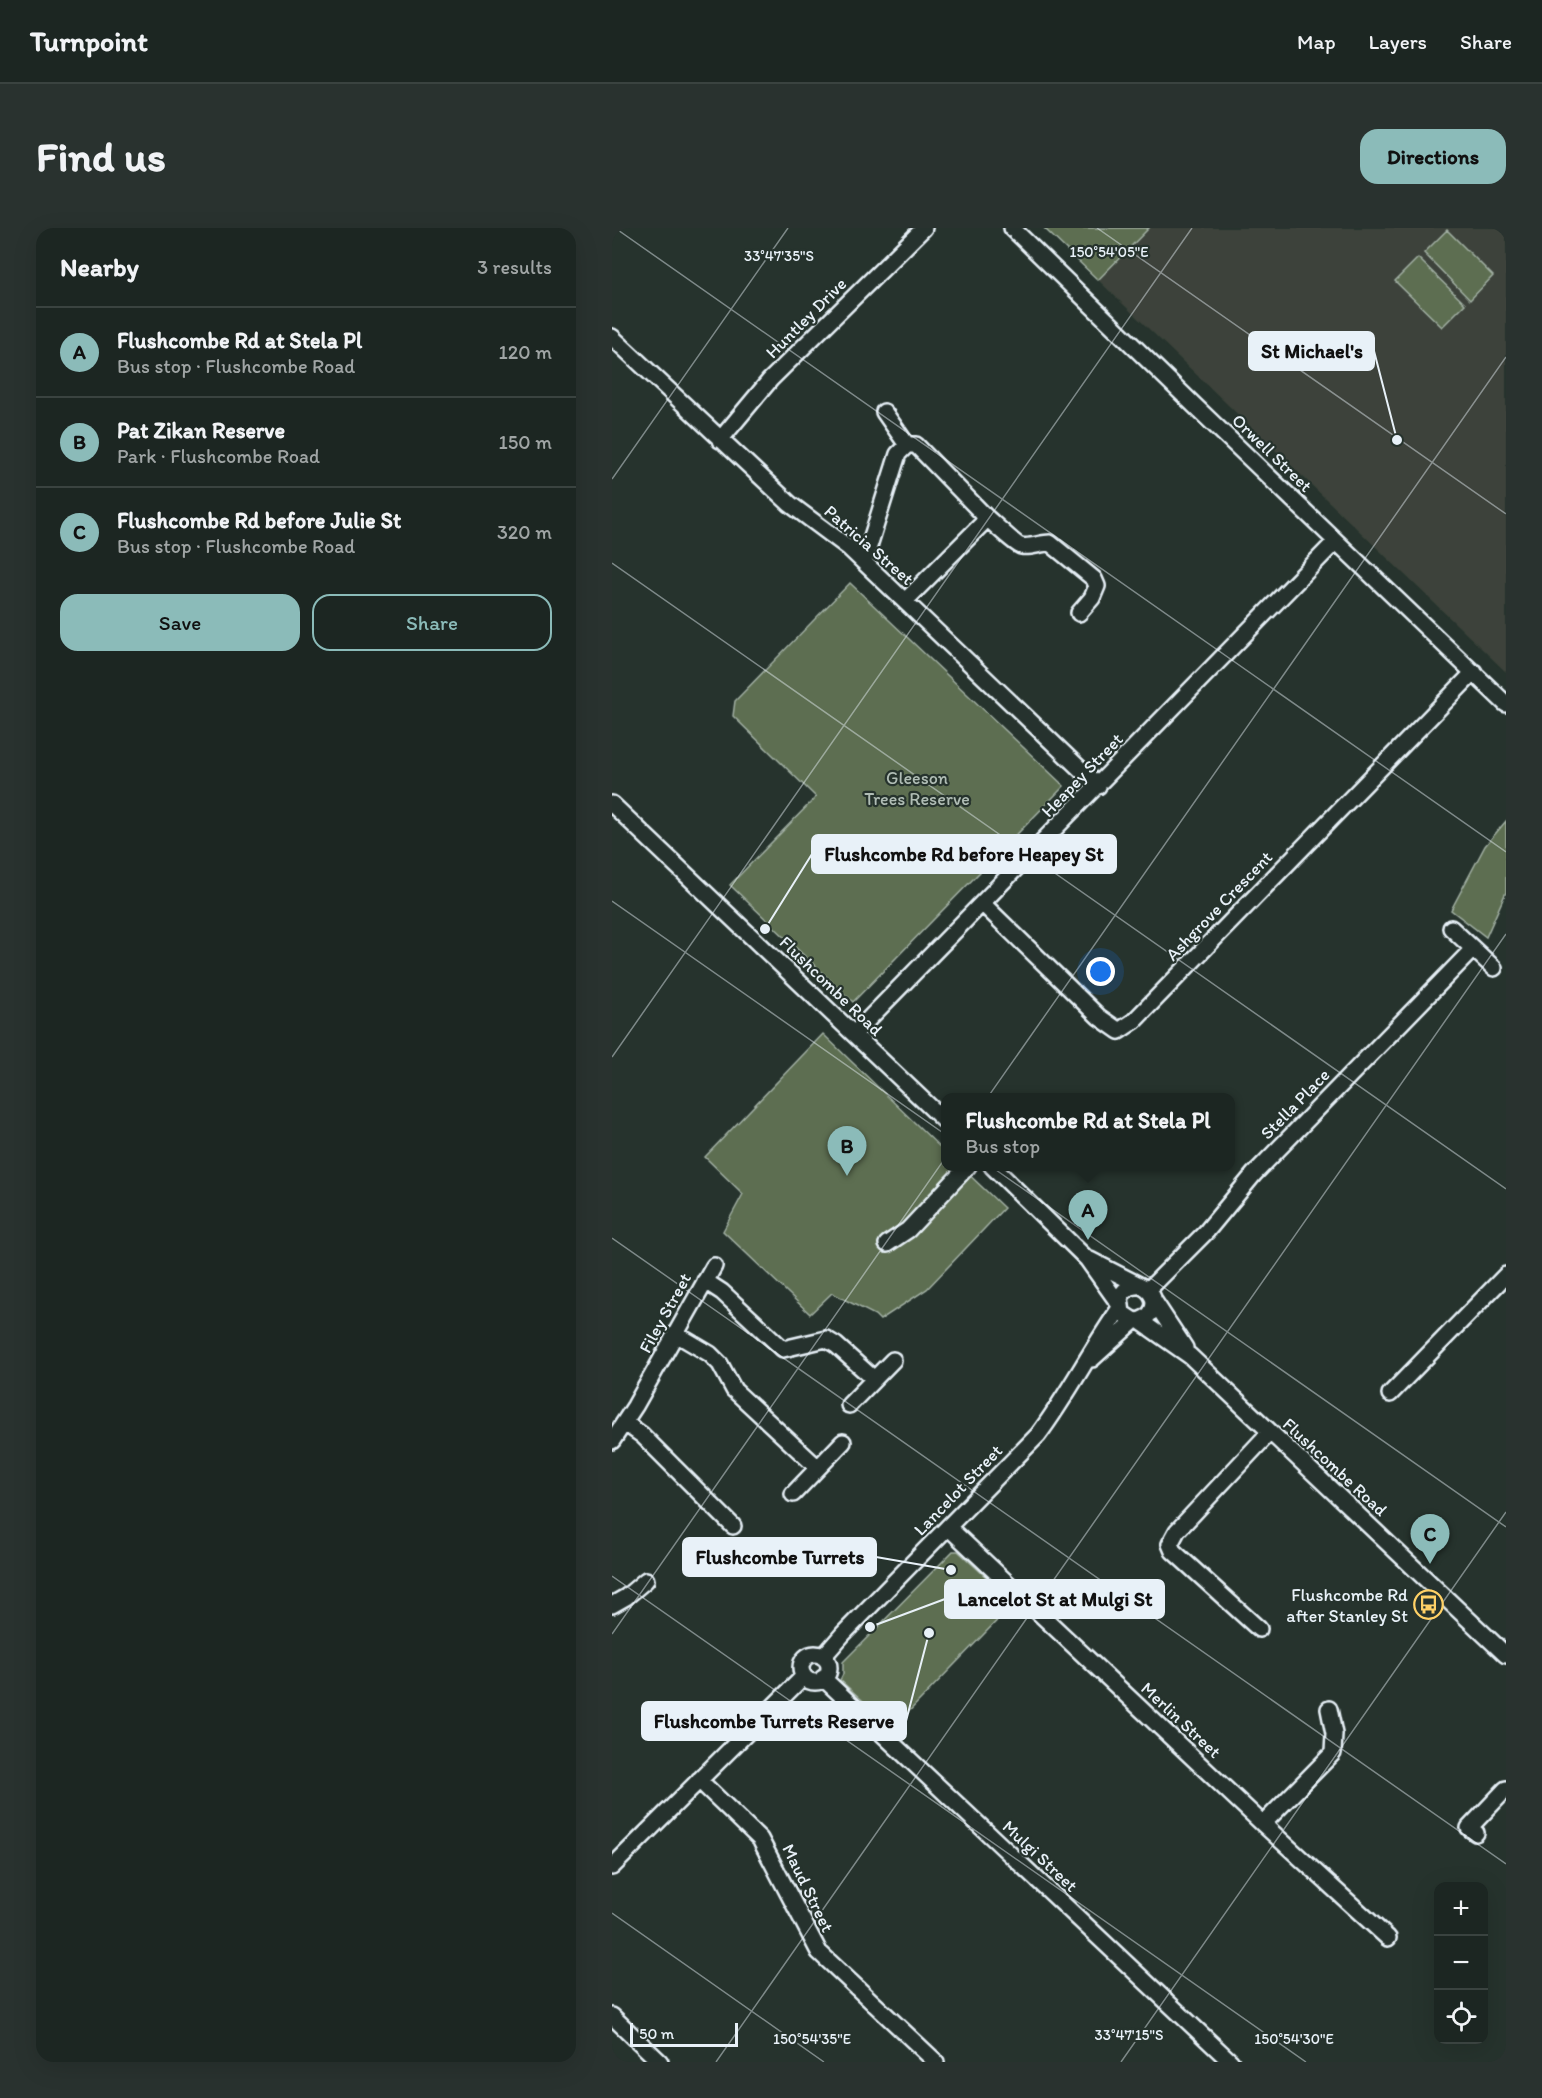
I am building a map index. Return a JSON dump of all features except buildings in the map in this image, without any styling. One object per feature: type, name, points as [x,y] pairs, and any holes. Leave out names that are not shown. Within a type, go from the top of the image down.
[{"type":"street","name":"Huntley Drive","points":[[720,440],[770,380],[924,228]]},
{"type":"street","name":"Orwell Street","points":[[1012,228],[1506,704]]},
{"type":"street","name":"Patricia Street","points":[[612,337],[790,504],[849,548],[1098,786]]},
{"type":"street","points":[[884,412],[907,445]]},
{"type":"street","points":[[864,562],[898,454],[907,445],[916,445],[986,517],[1010,536],[1015,543],[1022,546],[1050,543],[1094,579],[1097,586],[1092,598],[1079,613]]},
{"type":"street","points":[[904,601],[982,524],[986,517]]},
{"type":"street","name":"Heapey Street","points":[[854,1035],[1336,541]]},
{"type":"street","name":"Ashgrove Crescent","points":[[983,904],[1099,1017],[1119,1031],[1134,1021],[1474,672]]},
{"type":"street","name":"Flushcombe Road","points":[[612,804],[941,1118]]},
{"type":"street","points":[[1451,928],[1494,968]]},
{"type":"street","name":"Stella Place","points":[[1148,1292],[1206,1232],[1254,1174],[1473,949]]},
{"type":"street","points":[[887,1244],[908,1230],[964,1171]]},
{"type":"street","points":[[996,1171],[1087,1259],[1120,1306],[1125,1317],[1137,1321],[1149,1316],[1154,1307],[1148,1292],[1087,1259]]},
{"type":"street","name":"Filey Street","points":[[612,1441],[625,1423],[714,1266]]},
{"type":"street","points":[[1390,1394],[1506,1275]]},
{"type":"street","points":[[705,1281],[722,1292],[783,1349],[826,1339],[837,1345],[874,1379]]},
{"type":"street","points":[[1120,1306],[1120,1298],[1126,1290],[1136,1286],[1148,1292]]},
{"type":"street","name":"Flushcombe Road","points":[[1148,1292],[1190,1356]]},
{"type":"street","name":"Lancelot Street","points":[[823,1657],[1038,1435],[1120,1306]]},
{"type":"street","name":"Flushcombe Road","points":[[1137,1321],[1190,1356],[1506,1654]]},
{"type":"street","name":"Lancelot Street","points":[[1083,1366],[1137,1321]]},
{"type":"street","points":[[676,1334],[710,1354],[720,1364],[734,1390],[818,1468]]},
{"type":"street","points":[[849,1405],[893,1360]]},
{"type":"street","points":[[625,1423],[642,1435],[733,1526]]},
{"type":"street","points":[[1259,1629],[1173,1551],[1170,1544],[1177,1531],[1270,1432]]},
{"type":"street","points":[[793,1494],[843,1442]]},
{"type":"street","name":"Merlin Street","points":[[949,1528],[1263,1824],[1388,1938]]},
{"type":"street","points":[[612,1605],[626,1597],[646,1580]]},
{"type":"street","points":[[812,1654],[823,1657],[828,1667],[823,1678],[811,1681],[804,1676],[801,1667],[804,1659],[812,1654]]},
{"type":"street","points":[[613,1863],[804,1676]]},
{"type":"street","name":"Mulgi Street","points":[[823,1678],[1231,2062]]},
{"type":"street","points":[[1263,1824],[1333,1753],[1334,1734],[1329,1709]]},
{"type":"street","name":"Maud Street","points":[[699,1780],[760,1839],[819,1952],[936,2062]]},
{"type":"street","points":[[1476,1833],[1469,1828],[1506,1789]]},
{"type":"street","points":[[612,2016],[660,2062]]},
{"type":"shaded area","points":[[1149,228],[1506,228],[1506,672],[1098,280]]},
{"type":"green space","points":[[1044,228],[1149,228],[1098,280]]},
{"type":"green space","points":[[1447,230],[1493,276],[1470,300],[1424,253]]},
{"type":"green space","points":[[1418,258],[1465,304],[1442,327],[1395,281]]},
{"type":"green space","name":"Gleeson Trees Reserve","points":[[850,583],[1064,786],[853,1002],[730,885],[816,797],[733,716],[735,701]]},
{"type":"green space","points":[[1506,821],[1506,892],[1486,937],[1451,910],[1485,846]]},
{"type":"green space","points":[[823,1034],[941,1148],[941,1171],[965,1171],[1004,1208],[927,1289],[880,1320],[875,1315],[832,1293],[810,1314],[723,1231],[743,1194],[705,1157]]},
{"type":"green space","points":[[953,1551],[958,1551],[1014,1603],[893,1728],[840,1680],[843,1674],[843,1662]]},
{"type":"place","name":"St Michael's","points":[[1397,440]]},
{"type":"place","name":"Flushcombe Rd before Heapey St","points":[[765,929]]},
{"type":"place","name":"Pat Zikan Reserve","points":[[847,1176]]},
{"type":"place","name":"Flushcombe Rd at Stela Pl","points":[[1088,1240]]},
{"type":"place","name":"Flushcombe Rd before Julie St","points":[[1430,1564]]},
{"type":"place","name":"Flushcombe Turrets","points":[[951,1570]]},
{"type":"place","name":"Flushcombe Rd after Stanley St","points":[[1429,1605]]},
{"type":"place","name":"Lancelot St at Mulgi St","points":[[870,1627]]},
{"type":"place","name":"Flushcombe Turrets Reserve","points":[[929,1633]]}]
